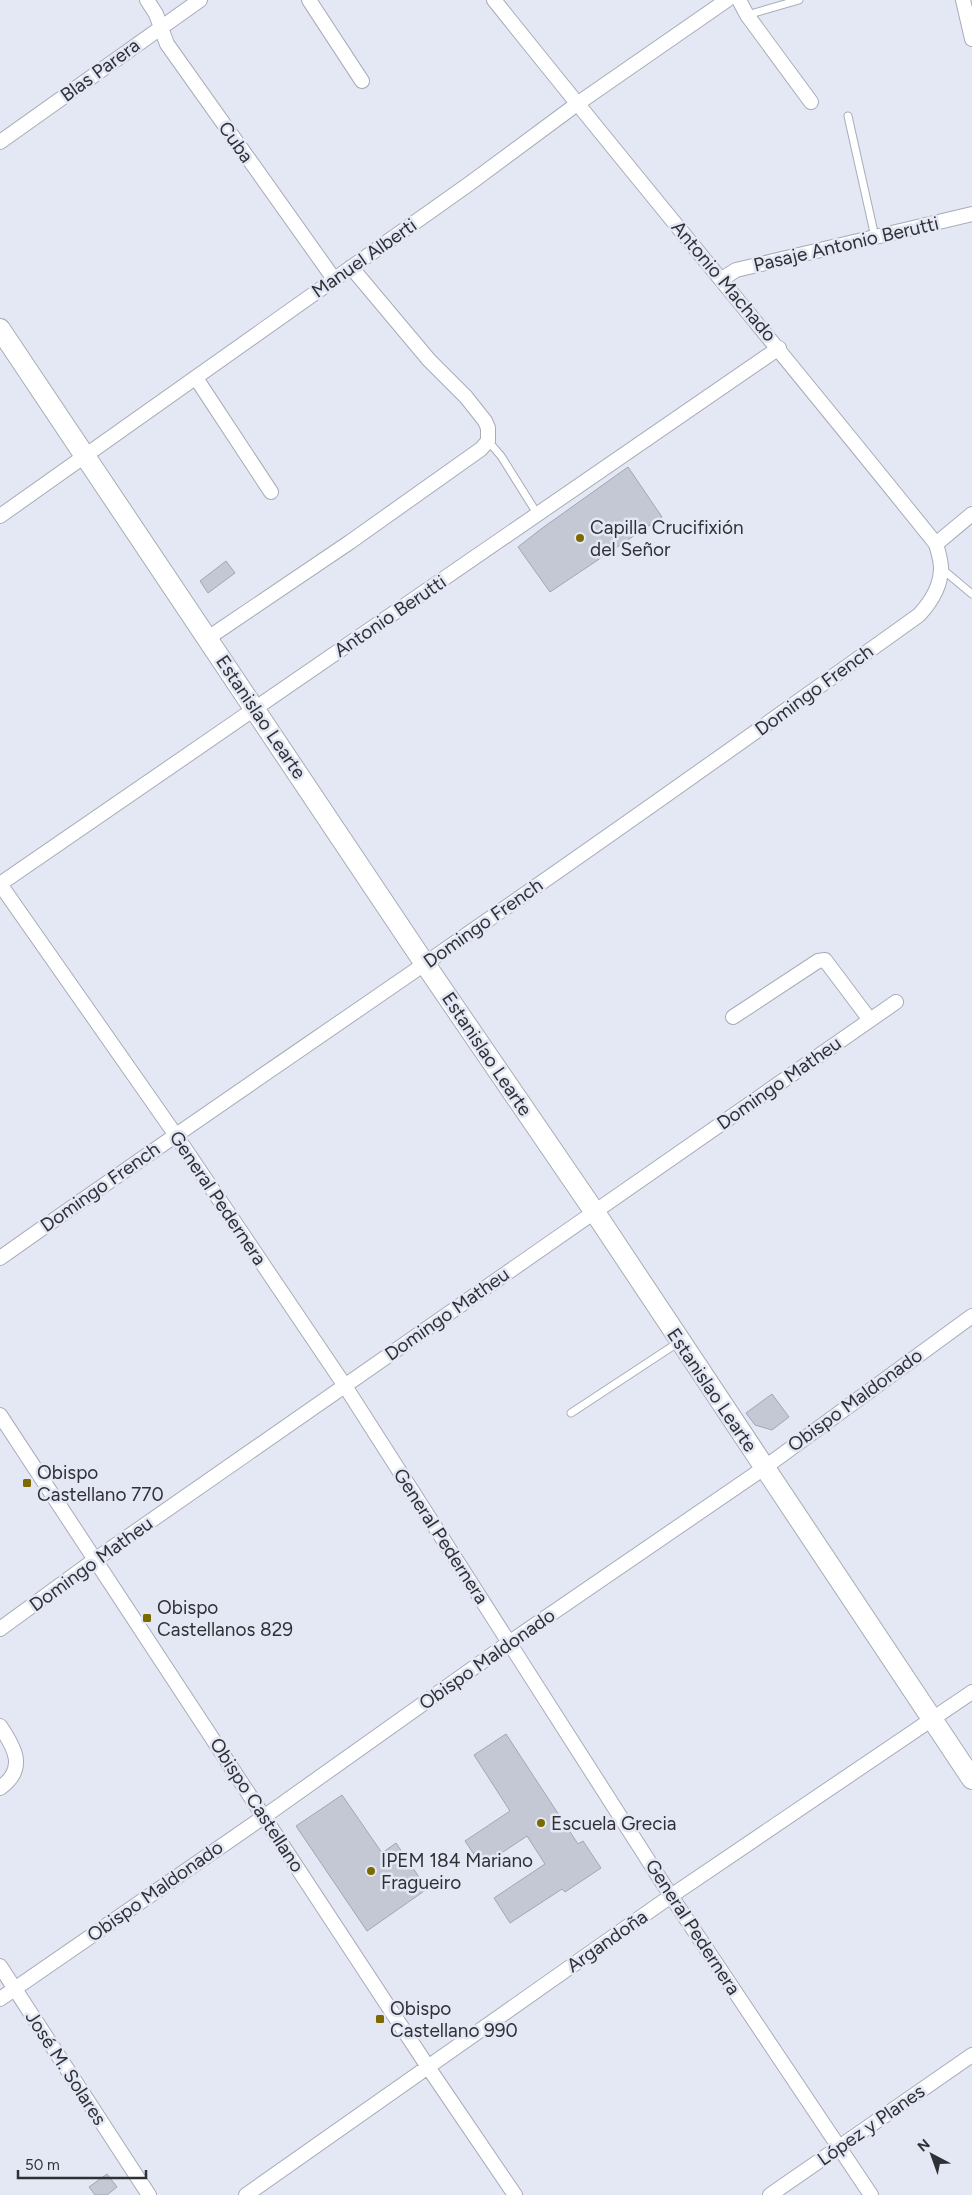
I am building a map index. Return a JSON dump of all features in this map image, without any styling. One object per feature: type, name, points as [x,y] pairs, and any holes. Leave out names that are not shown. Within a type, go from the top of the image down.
[{"type":"street","name":"Cuba","points":[[147,0],[156,14],[167,44],[334,280]]},
{"type":"street","name":"Blas Parera","points":[[0,142],[200,0]]},
{"type":"street","points":[[309,0],[362,81]]},
{"type":"street","name":"Antonio Machado","points":[[494,0],[577,104],[780,348],[936,544],[941,568]]},
{"type":"street","name":"Manuel Alberti","points":[[0,516],[334,280],[577,104],[727,0]]},
{"type":"street","points":[[739,0],[747,15],[811,102]]},
{"type":"street","points":[[962,0],[972,39]]},
{"type":"street","name":"Pasaje Antonio Berutti","points":[[722,279],[736,270],[972,214]]},
{"type":"street","points":[[208,638],[350,542],[480,449],[488,441],[488,428],[485,421],[466,397],[429,360],[351,267]]},
{"type":"street","name":"Estanislao Learte","points":[[0,329],[425,964],[594,1211],[679,1342],[972,1779]]},
{"type":"street","name":"Antonio Berutti","points":[[0,884],[780,348]]},
{"type":"street","points":[[196,378],[271,492]]},
{"type":"street","points":[[936,544],[972,514]]},
{"type":"street","name":"Domingo French","points":[[0,1258],[175,1134],[425,964],[920,615],[935,594],[941,568]]},
{"type":"street","name":"General Pedernera","points":[[0,884],[175,1134],[344,1386],[510,1642],[671,1896],[871,2195]]},
{"type":"street","points":[[733,1017],[818,962],[825,960],[870,1020]]},
{"type":"street","name":"Domingo Matheu","points":[[0,1629],[96,1559],[896,1002]]},
{"type":"street","name":"Obispo Maldonado","points":[[0,1999],[510,1642],[764,1468],[972,1316]]},
{"type":"street","name":"Obispo Castellano","points":[[0,1415],[428,2067],[515,2195]]},
{"type":"street","name":"Argandoña","points":[[246,2195],[671,1896],[972,1692]]},
{"type":"street","points":[[0,1726],[15,1753],[16,1769],[9,1782],[0,1788]]},
{"type":"street","name":"José M. Solares","points":[[0,1966],[149,2195]]},
{"type":"street","name":"López y Planes","points":[[770,2195],[972,2055]]},
{"type":"lane","points":[[747,15],[799,0]]},
{"type":"lane","points":[[848,116],[875,237]]},
{"type":"lane","points":[[488,441],[501,456],[538,516]]},
{"type":"lane","points":[[941,568],[972,594]]},
{"type":"lane","points":[[571,1413],[679,1342]]},
{"type":"building","name":"Capilla Crucifixión del Señor","points":[[628,467],[662,517],[550,592],[518,547]]},
{"type":"building","points":[[226,561],[235,573],[208,593],[200,581]]},
{"type":"building","points":[[772,1394],[789,1417],[772,1430],[755,1425],[746,1413]]},
{"type":"building","points":[[506,1734],[578,1844],[583,1841],[601,1868],[565,1892],[562,1889],[510,1923],[494,1898],[545,1864],[527,1836],[482,1866],[465,1841],[510,1811],[474,1755]]},
{"type":"building","name":"IPEM 184 Mariano Fragueiro","points":[[342,1795],[382,1853],[396,1843],[427,1889],[367,1931],[296,1826]]},
{"type":"building","points":[[107,2174],[117,2187],[107,2195],[95,2195],[89,2187]]},
{"type":"place","name":"Capilla Crucifixión del Señor","points":[[580,538]]},
{"type":"place","name":"Obispo Castellano 770","points":[[27,1483]]},
{"type":"place","name":"Obispo Castellanos 829","points":[[147,1618]]},
{"type":"place","name":"Escuela Grecia","points":[[541,1823]]},
{"type":"place","name":"IPEM 184 Mariano Fragueiro","points":[[371,1871]]},
{"type":"place","name":"Obispo Castellano 990","points":[[380,2019]]}]
